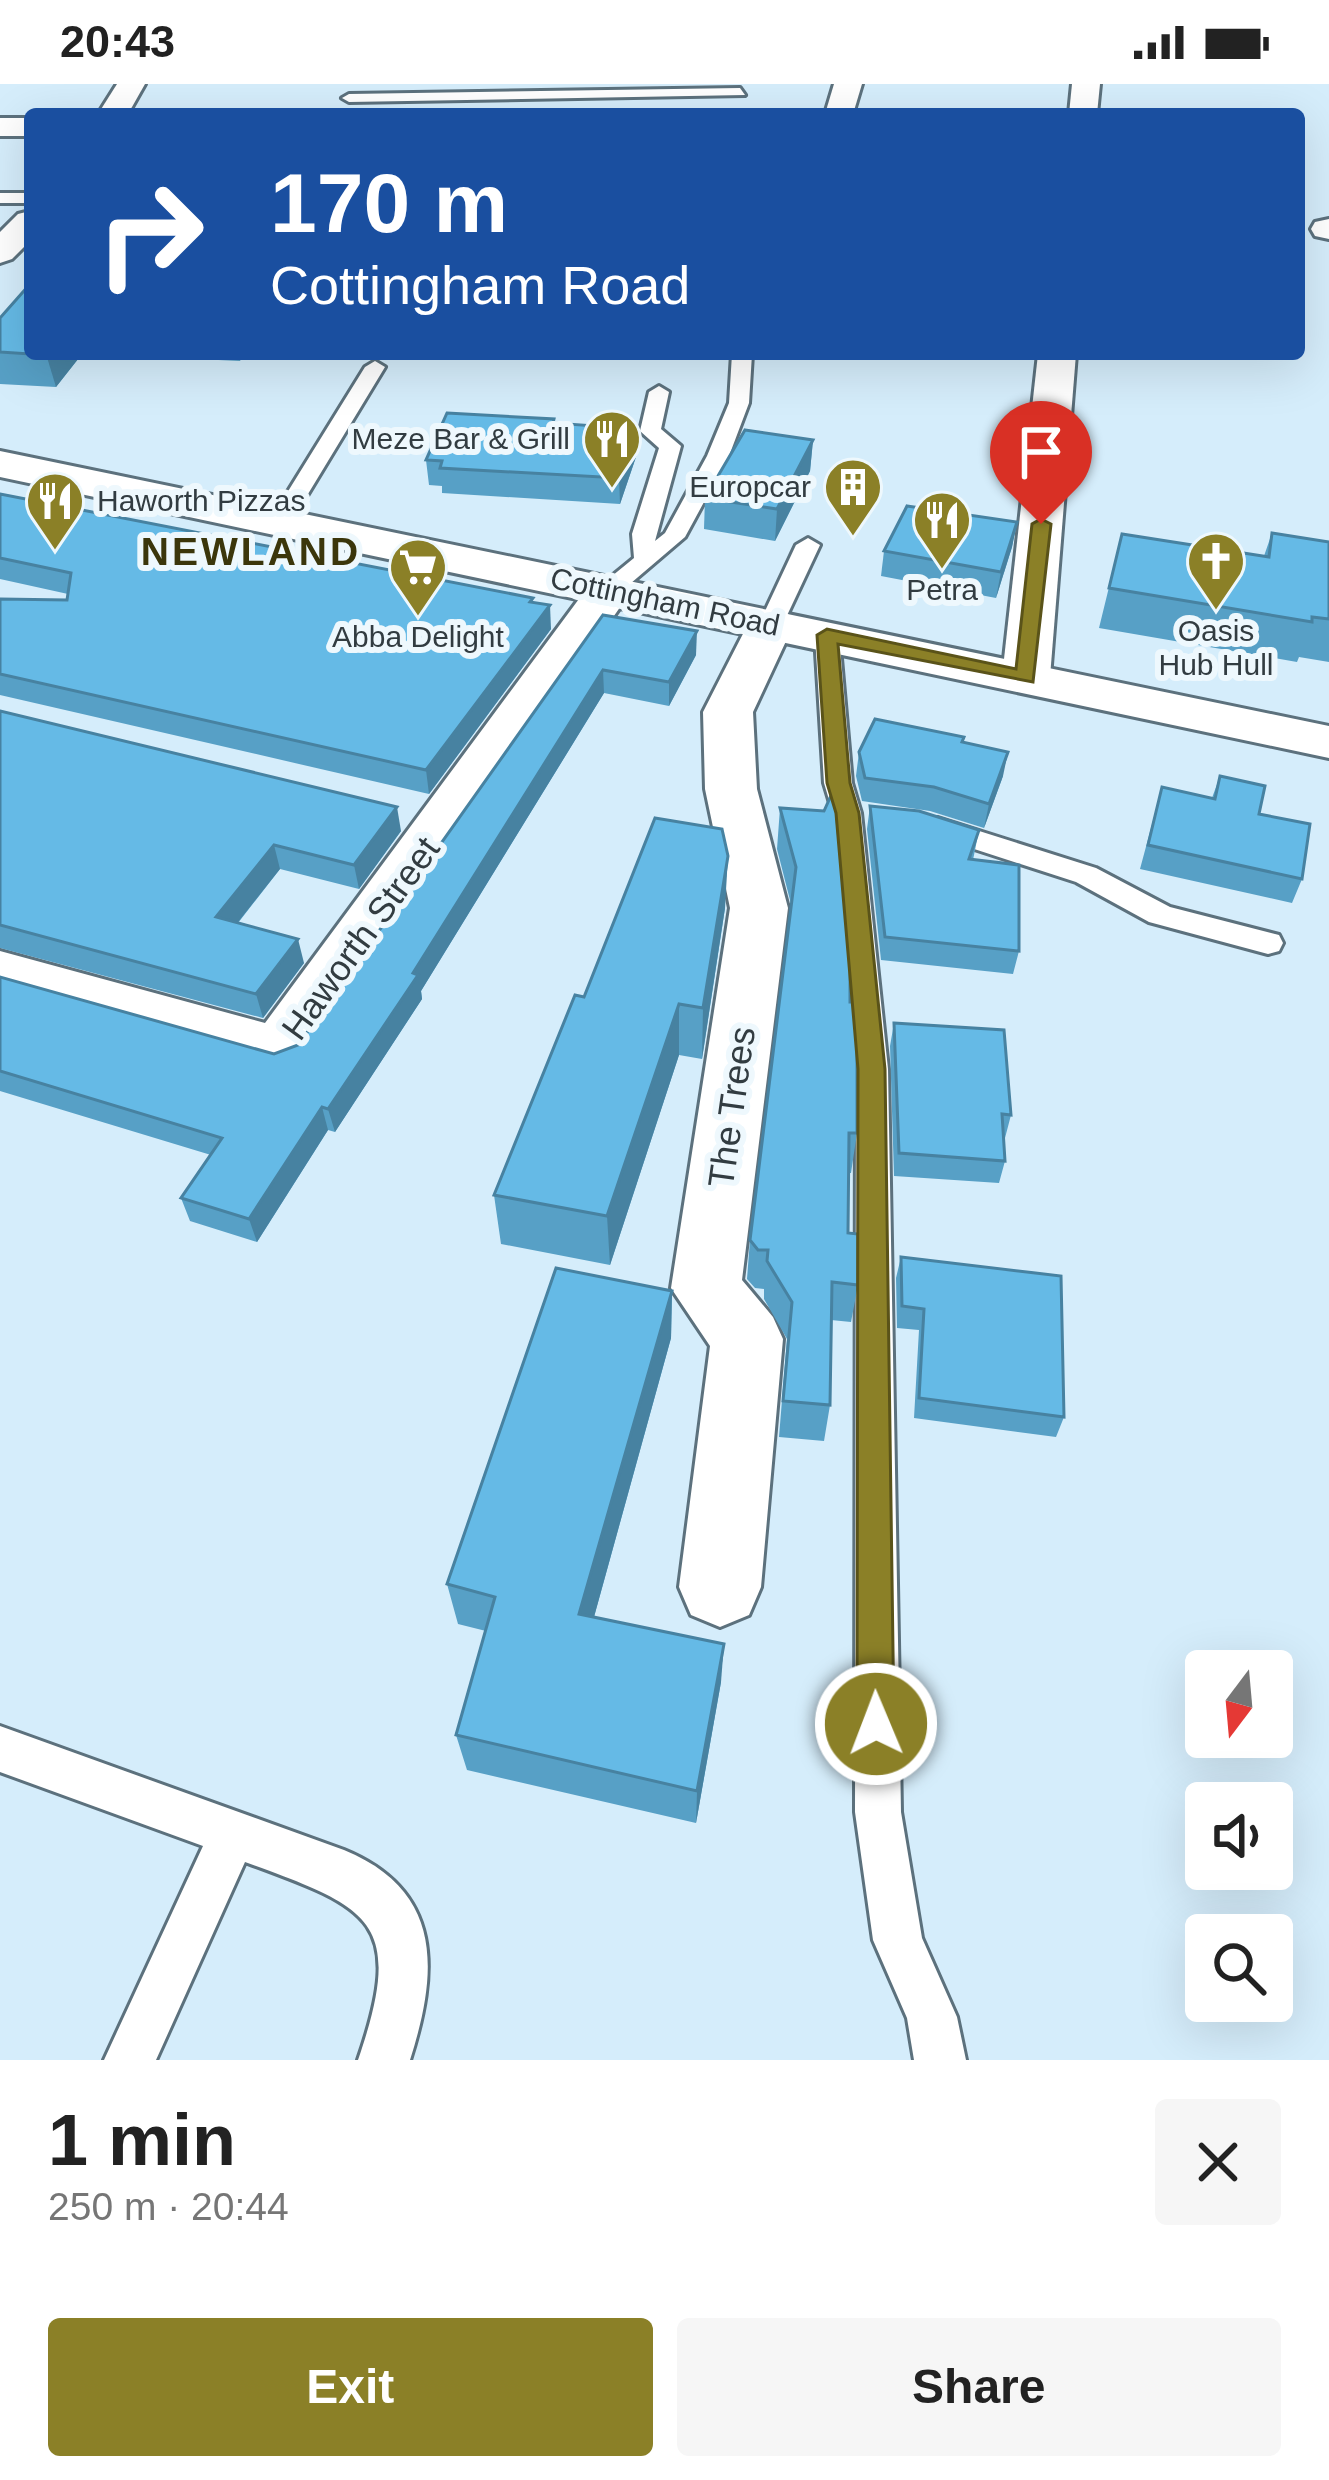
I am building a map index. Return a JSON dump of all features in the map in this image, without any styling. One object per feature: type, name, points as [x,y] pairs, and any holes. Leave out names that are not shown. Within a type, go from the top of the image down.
[{"type":"main road","points":[[0,252],[24,227]]},
{"type":"main road","name":"Cottingham Road","points":[[0,464],[280,522],[627,574],[799,630],[1329,742]]},
{"type":"street","points":[[1026,677],[1056,360]]},
{"type":"street","name":"Haworth Street","points":[[0,972],[278,1050],[425,815],[627,574]]},
{"type":"street","name":"The Trees","points":[[720,1587],[747,1340],[706,1288],[759,908],[731,789],[728,712],[799,630]]},
{"type":"lane","points":[[348,98],[740,92]]},
{"type":"lane","points":[[627,574],[674,537],[718,456],[739,403],[742,360]]},
{"type":"lane","points":[[280,522],[375,367]]},
{"type":"lane","points":[[627,574],[670,446],[650,431],[659,392]]},
{"type":"lane","points":[[808,545],[799,630],[847,813],[872,1069],[878,1812],[898,1940],[932,2017],[940,2060]]},
{"type":"lane","points":[[847,813],[892,818],[1087,875],[1160,915],[1268,943]]},
{"type":"lane","points":[[0,1749],[344,1874],[372,1891],[395,1914],[405,1948],[405,1998],[384,2060]]},
{"type":"lane","points":[[130,2060],[232,1834]]},
{"type":"building","points":[[24,291],[24,354],[0,352],[0,318]]},
{"type":"building","points":[[447,413],[637,429],[619,478],[440,468],[442,461],[426,460]]},
{"type":"building","points":[[745,430],[813,440],[777,509],[705,498]]},
{"type":"building","points":[[0,494],[550,605],[426,770],[0,674],[0,599],[67,600],[71,573],[0,558]]},
{"type":"building","points":[[907,506],[1017,522],[1001,572],[884,551]]},
{"type":"building","points":[[1272,533],[1329,542],[1329,619],[1312,617],[1312,622],[1109,588],[1122,534],[1269,557]]},
{"type":"building","points":[[603,615],[697,631],[669,682],[603,670],[413,973],[418,975],[328,1109],[322,1107],[249,1219],[181,1198],[222,1138],[0,1071],[0,977],[274,1054],[298,1045]]},
{"type":"building","points":[[0,711],[397,807],[354,865],[274,845],[216,917],[298,939],[256,994],[0,925]]},
{"type":"building","points":[[875,719],[964,737],[962,742],[1008,752],[989,804],[934,787],[865,778],[859,752]]},
{"type":"building","points":[[1220,776],[1265,786],[1259,814],[1310,824],[1302,879],[1148,845],[1162,787],[1215,799]]},
{"type":"building","points":[[834,789],[850,953],[850,1002],[855,1002],[857,1029],[857,1133],[849,1133],[848,1233],[858,1234],[858,1285],[832,1282],[830,1405],[783,1401],[792,1302],[767,1261],[768,1250],[758,1250],[750,1240],[796,867],[780,808],[824,811]]},
{"type":"building","points":[[870,806],[919,811],[979,830],[969,859],[1019,865],[1019,951],[885,937]]},
{"type":"building","points":[[655,818],[722,829],[728,856],[703,1008],[679,1004],[607,1216],[494,1195],[575,995],[584,997]]},
{"type":"building","points":[[894,1023],[1004,1030],[1011,1115],[1002,1114],[1005,1161],[899,1153]]},
{"type":"building","points":[[901,1257],[1061,1276],[1064,1417],[919,1398],[924,1309],[902,1306]]},
{"type":"building","points":[[556,1268],[672,1291],[579,1614],[724,1644],[697,1791],[456,1735],[495,1597],[447,1584]]},
{"type":"place","name":"Meze Bar & Grill","points":[[612,490]]},
{"type":"place","name":"Europcar","points":[[853,538]]},
{"type":"place","name":"Haworth Pizzas","points":[[55,552]]},
{"type":"place","name":"Petra","points":[[942,571]]},
{"type":"place","name":"Oasis Hub Hull","points":[[1216,612]]},
{"type":"place","name":"Abba Delight","points":[[418,618]]},
{"type":"district","name":"NEWLAND","points":[[251,551]]},
{"type":"route","points":[[876,1724],[872,1069],[847,813],[838,783],[827,635],[1026,677],[1041,524]]}]
